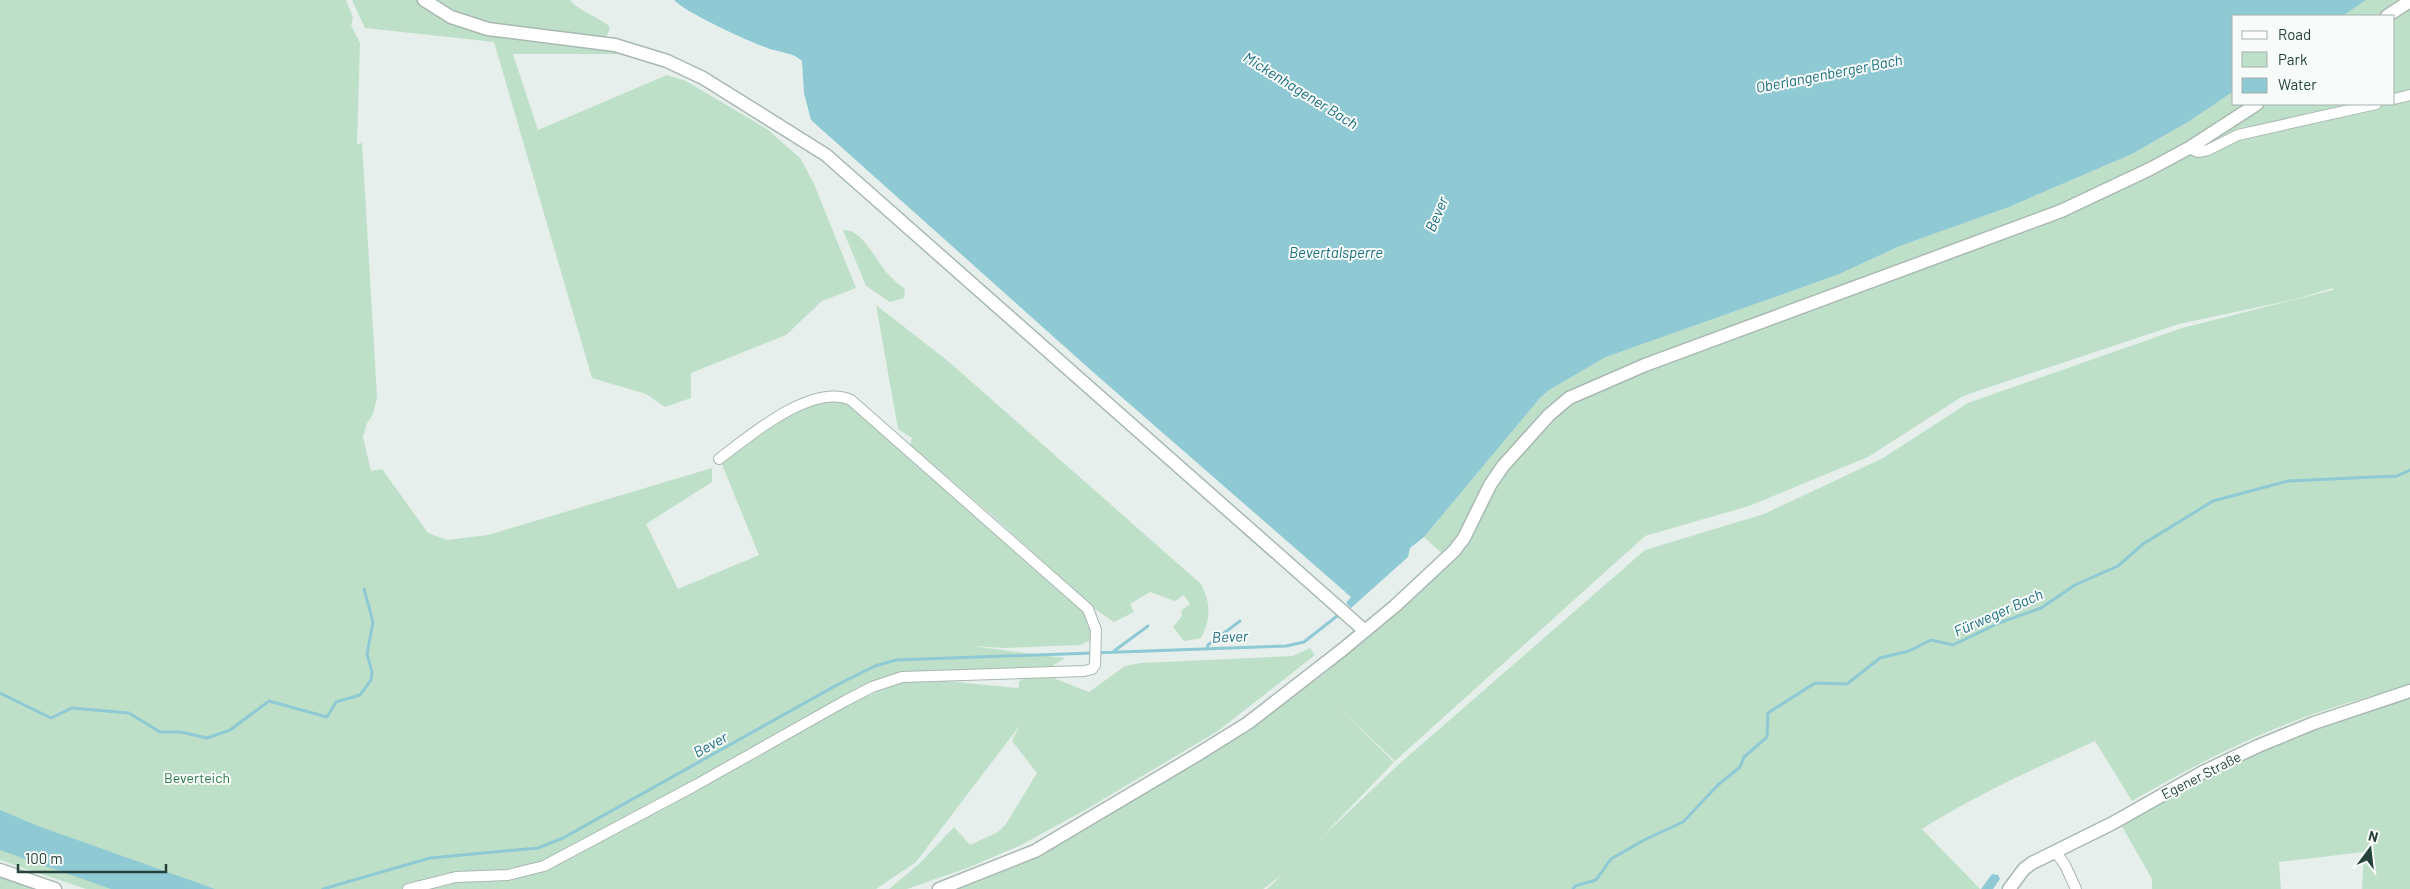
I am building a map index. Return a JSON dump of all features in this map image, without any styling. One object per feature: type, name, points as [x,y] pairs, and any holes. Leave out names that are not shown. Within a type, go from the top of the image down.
[{"type":"street","points":[[424,0],[451,17],[488,30],[619,45],[667,60],[703,78],[818,150],[848,173],[1365,631]]},
{"type":"street","points":[[2389,15],[2410,1]]},
{"type":"street","points":[[2395,99],[2410,95]]},
{"type":"street","points":[[939,889],[1035,851],[1210,748],[1248,723],[1365,631],[1421,583],[1454,551],[1464,538],[1490,485],[1504,466],[1549,415],[1569,398],[1645,365],[2061,211],[2189,148],[2255,105]]},
{"type":"street","points":[[2189,148],[2198,152],[2208,150],[2238,136],[2372,105]]},
{"type":"street","points":[[408,889],[456,877],[508,875],[544,866],[872,687],[902,677],[1084,671],[1094,667],[1097,660],[1094,623],[1088,609],[851,400],[834,397],[798,406],[751,435],[719,460]]},
{"type":"street","name":"Egener Straße","points":[[2009,889],[2024,869],[2203,772],[2249,750],[2314,723],[2410,691]]},
{"type":"street","points":[[2056,851],[2076,889]]},
{"type":"street","points":[[0,870],[55,889]]},
{"type":"green space","name":"Beverteich","points":[[0,0],[346,0],[353,18],[351,25],[360,43],[357,144],[362,143],[377,397],[373,414],[367,423],[363,437],[371,471],[382,469],[428,533],[447,540],[488,535],[712,468],[712,482],[646,524],[678,589],[759,555],[721,462],[792,412],[833,399],[854,405],[1083,607],[1092,624],[1093,639],[1080,645],[1004,648],[972,646],[1065,658],[1041,673],[1089,692],[1125,666],[1141,663],[1293,656],[1310,648],[1315,655],[1218,731],[1085,810],[1021,845],[970,867],[907,889],[889,889],[919,864],[954,827],[970,845],[998,832],[1006,824],[1037,773],[1012,741],[1020,725],[916,862],[876,889],[86,889],[0,860]],"holes":[[[1039,674],[1019,681],[1019,688],[932,680],[904,683],[885,689],[843,708],[767,750],[872,687],[919,675]]]},
{"type":"green space","points":[[352,0],[417,0],[452,21],[610,49],[617,54],[513,54],[538,130],[667,75],[686,81],[767,129],[801,159],[814,184],[856,288],[822,301],[786,335],[691,373],[691,398],[665,407],[646,394],[592,378],[494,42],[365,28]]},
{"type":"green space","points":[[432,0],[570,0],[579,8],[609,26],[609,31],[605,38],[538,32],[493,25],[451,11]]},
{"type":"green space","points":[[2366,0],[2410,0],[2410,684],[2323,711],[2264,733],[2197,765],[2132,801],[2095,741],[2029,771],[1964,804],[1922,829],[1980,889],[1267,889],[1282,875],[1263,889],[955,889],[1039,856],[1238,736],[1323,675],[1452,563],[1424,537],[1540,398],[1549,390],[1606,357],[1837,275],[1900,246],[2009,207],[2132,154],[2188,122],[2232,92],[2232,105],[2395,105],[2395,15],[2344,15]],"holes":[[[2333,288],[2333,290],[2182,328],[1968,403],[1883,458],[1764,514],[1645,550],[1398,765],[1320,839],[1394,762],[1339,708],[1395,761],[1645,536],[1749,506],[1868,457],[1963,396],[2179,324],[2296,299]]]},
{"type":"green space","points":[[843,230],[856,234],[868,246],[887,273],[905,289],[904,298],[890,302],[866,286]]},
{"type":"green space","points":[[876,305],[948,361],[1201,584],[1207,598],[1208,618],[1201,638],[1184,641],[1173,627],[1182,616],[1181,611],[1190,604],[1184,595],[1175,601],[1150,592],[1130,604],[1134,612],[1114,622],[1095,609],[995,518],[910,445],[912,438],[898,429]]},
{"type":"green space","points":[[2410,694],[2410,889],[2362,889],[2364,852],[2279,862],[2281,889],[2152,889],[2152,879],[2119,821],[2260,748]]},
{"type":"green space","points":[[0,876],[37,889],[0,889]]},
{"type":"water","name":"Bevertalsperre","points":[[674,0],[2366,0],[2344,15],[2232,15],[2232,92],[2188,122],[2132,154],[2009,207],[1900,246],[1837,275],[1606,357],[1549,390],[1540,398],[1424,537],[1410,548],[1408,557],[1351,608],[1346,603],[1351,597],[1093,372],[811,120],[804,93],[802,61],[799,58],[765,47],[721,28],[681,6]]},
{"type":"water","points":[[0,810],[38,826],[215,889],[111,889],[0,850]]},
{"type":"water","points":[[1992,874],[1998,875],[2000,879],[1993,889],[1981,889]]},
{"type":"waterway","name":"Fürweger Bach","points":[[1573,889],[1575,886],[1596,880],[1611,859],[1644,840],[1683,822],[1718,785],[1740,767],[1744,757],[1767,737],[1768,713],[1815,683],[1847,684],[1880,658],[1909,651],[1931,640],[1953,645],[1999,623],[2041,608],[2075,585],[2118,566],[2143,544],[2213,501],[2288,481],[2397,476],[2410,470]]},
{"type":"waterway","points":[[0,693],[51,718],[72,708],[129,713],[160,732],[181,732],[207,738],[230,730],[269,701],[327,717],[336,702],[360,695],[371,680],[372,672],[367,654],[373,622],[364,589]]},
{"type":"waterway","name":"Bever","points":[[323,889],[430,858],[538,848],[563,838],[835,686],[875,666],[896,660],[1286,646],[1304,642],[1337,616]]},
{"type":"waterway","points":[[1207,649],[1208,645],[1240,621]]},
{"type":"waterway","name":"Bever","points":[[1114,651],[1148,626]]},
{"type":"water label","name":"Oberlangenberger Bach","points":[[1829,73]]},
{"type":"water label","name":"Mickenhagener Bach","points":[[1301,90]]}]
